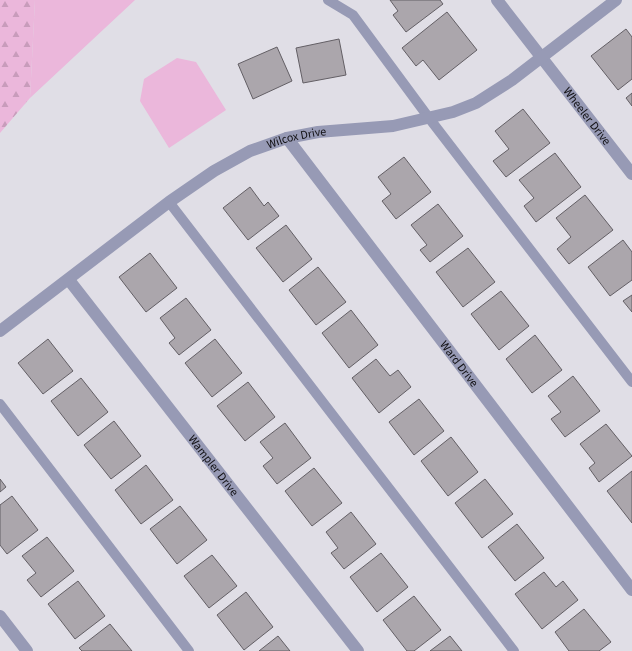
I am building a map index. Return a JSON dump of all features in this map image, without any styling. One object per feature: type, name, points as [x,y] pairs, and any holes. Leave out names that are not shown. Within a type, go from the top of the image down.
[{"type":"street","name":"Wheeler Drive","points":[[497,0],[632,174]]},
{"type":"street","name":"Wilcox Drive","points":[[0,331],[69,280],[169,202],[214,171],[250,151],[287,138],[318,132],[393,126],[453,112],[476,103],[512,80],[616,0]]},
{"type":"street","name":"Ward Drive","points":[[287,138],[632,590]]},
{"type":"street","name":"Wampler Drive","points":[[69,280],[358,651]]},
{"type":"street","points":[[0,616],[27,651]]},
{"type":"lane","points":[[328,0],[353,15],[429,118],[632,382]]},
{"type":"lane","points":[[169,202],[514,651]]},
{"type":"lane","points":[[0,404],[189,651]]},
{"type":"green space","points":[[0,0],[35,0],[30,98],[0,133]]},
{"type":"green space","points":[[35,0],[135,0],[30,98]]},
{"type":"green space","points":[[177,58],[196,62],[226,110],[169,148],[140,101],[144,79]]},
{"type":"building","points":[[390,0],[440,0],[443,4],[406,32],[393,15],[398,11]]},
{"type":"building","points":[[447,12],[477,50],[439,80],[423,60],[416,66],[402,48]]},
{"type":"building","points":[[626,29],[632,37],[632,79],[618,90],[591,56]]},
{"type":"building","points":[[339,39],[346,75],[303,83],[296,48]]},
{"type":"building","points":[[277,47],[292,81],[253,99],[238,64]]},
{"type":"building","points":[[632,93],[632,106],[626,98]]},
{"type":"building","points":[[523,109],[550,143],[506,177],[493,161],[509,149],[495,131]]},
{"type":"building","points":[[555,153],[581,187],[536,222],[524,206],[534,198],[519,180]]},
{"type":"building","points":[[404,157],[431,192],[396,219],[382,201],[391,194],[378,177]]},
{"type":"building","points":[[250,187],[264,206],[268,202],[279,216],[248,240],[223,208]]},
{"type":"building","points":[[585,195],[613,230],[569,264],[557,249],[571,237],[556,218]]},
{"type":"building","points":[[438,204],[463,236],[430,262],[420,250],[427,245],[411,225]]},
{"type":"building","points":[[286,225],[312,259],[283,282],[256,248]]},
{"type":"building","points":[[623,240],[632,252],[632,280],[610,296],[588,267]]},
{"type":"building","points":[[468,248],[495,282],[463,307],[436,272]]},
{"type":"building","points":[[150,253],[177,288],[146,312],[119,277]]},
{"type":"building","points":[[318,267],[346,302],[316,325],[289,290]]},
{"type":"building","points":[[501,291],[529,326],[499,350],[471,314]]},
{"type":"building","points":[[632,295],[632,312],[623,301]]},
{"type":"building","points":[[186,298],[211,330],[179,355],[169,343],[175,338],[160,318]]},
{"type":"building","points":[[351,310],[378,345],[349,368],[322,333]]},
{"type":"building","points":[[535,335],[562,370],[532,393],[506,359]]},
{"type":"building","points":[[48,339],[73,371],[43,394],[18,363]]},
{"type":"building","points":[[215,339],[242,373],[212,397],[185,363]]},
{"type":"building","points":[[376,359],[390,376],[398,370],[411,387],[379,413],[352,378]]},
{"type":"building","points":[[573,376],[600,411],[565,437],[551,419],[561,412],[548,396]]},
{"type":"building","points":[[81,378],[108,412],[78,436],[51,401]]},
{"type":"building","points":[[248,382],[275,417],[245,441],[217,406]]},
{"type":"building","points":[[419,399],[444,431],[414,455],[389,422]]},
{"type":"building","points":[[114,421],[141,456],[111,479],[84,445]]},
{"type":"building","points":[[285,423],[311,458],[277,484],[263,466],[273,458],[260,442]]},
{"type":"building","points":[[606,424],[632,456],[599,482],[589,468],[595,463],[580,444]]},
{"type":"building","points":[[451,437],[478,472],[448,496],[421,461]]},
{"type":"building","points":[[146,465],[173,500],[141,524],[115,490]]},
{"type":"building","points":[[314,468],[342,503],[312,526],[285,491]]},
{"type":"building","points":[[632,471],[632,523],[607,491]]},
{"type":"building","points":[[0,479],[6,487],[0,492]]},
{"type":"building","points":[[485,479],[513,514],[482,538],[455,503]]},
{"type":"building","points":[[12,496],[38,530],[7,554],[0,545],[0,505]]},
{"type":"building","points":[[180,506],[207,540],[177,564],[150,529]]},
{"type":"building","points":[[351,512],[376,544],[344,569],[331,553],[338,548],[326,532]]},
{"type":"building","points":[[517,524],[544,558],[515,581],[488,547]]},
{"type":"building","points":[[47,537],[74,571],[41,597],[27,580],[36,573],[22,556]]},
{"type":"building","points":[[381,553],[408,587],[377,612],[350,577]]},
{"type":"building","points":[[212,555],[237,586],[209,608],[184,576]]},
{"type":"building","points":[[544,572],[556,587],[563,581],[578,600],[542,629],[515,594]]},
{"type":"building","points":[[78,581],[105,616],[75,639],[48,604]]},
{"type":"building","points":[[246,592],[273,627],[244,650],[217,615]]},
{"type":"building","points":[[414,596],[441,630],[414,651],[407,651],[383,620]]},
{"type":"building","points":[[584,609],[611,642],[599,651],[569,651],[555,632]]},
{"type":"building","points":[[110,624],[132,651],[82,651],[79,648]]},
{"type":"building","points":[[278,636],[290,651],[259,651]]},
{"type":"building","points":[[450,636],[462,651],[430,651]]}]
